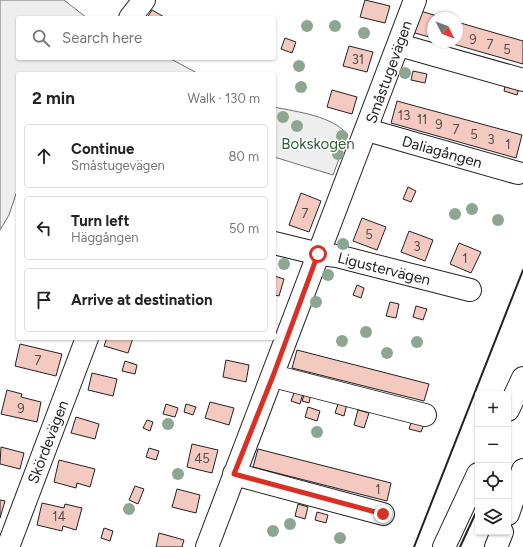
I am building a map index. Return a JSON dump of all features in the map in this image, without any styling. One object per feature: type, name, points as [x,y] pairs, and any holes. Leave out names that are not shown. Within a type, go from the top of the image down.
[{"type":"main road","points":[[132,16],[144,0]]},
{"type":"main road","name":"Småstugevägen","points":[[208,547],[234,474],[367,130],[415,0]]},
{"type":"main road","points":[[399,45],[523,80]]},
{"type":"main road","name":"Daliagången","points":[[367,130],[518,173]]},
{"type":"main road","name":"Ligustervägen","points":[[276,244],[318,254],[337,256],[470,290]]},
{"type":"main road","name":"Skördevägen","points":[[8,547],[87,340]]},
{"type":"main road","points":[[273,376],[424,415]]},
{"type":"main road","points":[[511,404],[523,378]]},
{"type":"main road","points":[[511,505],[523,470]]},
{"type":"main road","points":[[234,474],[383,514]]},
{"type":"main road","points":[[444,547],[475,480]]},
{"type":"main road","points":[[496,547],[501,535]]},
{"type":"green space","points":[[0,0],[64,0],[84,16],[16,16],[16,60],[173,60],[195,72],[16,72],[16,194],[9,215],[0,230]]},
{"type":"green space","name":"Bokskogen","points":[[276,107],[324,119],[333,123],[348,135],[333,175],[276,158]]},
{"type":"building","points":[[365,0],[390,6],[385,23],[360,17]]},
{"type":"building","points":[[152,10],[162,16],[148,16]]},
{"type":"building","points":[[417,10],[427,13],[427,36],[411,32]]},
{"type":"building","points":[[463,24],[523,41],[523,64],[463,47]]},
{"type":"building","points":[[285,38],[296,42],[292,53],[281,49]]},
{"type":"building","points":[[349,46],[373,52],[367,72],[343,66]]},
{"type":"building","points":[[413,71],[427,74],[425,83],[411,80]]},
{"type":"building","points":[[506,81],[520,85],[517,95],[504,91]]},
{"type":"building","points":[[332,90],[357,97],[352,114],[327,107]]},
{"type":"building","points":[[397,101],[522,135],[516,158],[391,123]]},
{"type":"building","points":[[408,187],[416,191],[411,202],[403,199]]},
{"type":"building","points":[[301,193],[321,201],[309,232],[289,225]]},
{"type":"building","points":[[362,218],[386,227],[377,250],[353,241]]},
{"type":"building","points":[[409,231],[433,240],[425,261],[401,252]]},
{"type":"building","points":[[459,243],[481,252],[471,273],[450,264]]},
{"type":"building","points":[[276,277],[284,279],[279,296],[276,295]]},
{"type":"building","points":[[357,285],[364,288],[361,298],[353,295]]},
{"type":"building","points":[[390,302],[399,304],[396,318],[386,316]]},
{"type":"building","points":[[416,306],[427,309],[423,320],[413,317]]},
{"type":"building","points":[[106,340],[132,340],[128,353],[104,346]]},
{"type":"building","points":[[20,344],[62,354],[56,376],[15,366]]},
{"type":"building","points":[[297,350],[429,384],[424,401],[292,368]]},
{"type":"building","points":[[226,360],[249,365],[246,382],[223,377]]},
{"type":"building","points":[[125,361],[137,365],[135,374],[122,371]]},
{"type":"building","points":[[92,373],[117,379],[113,396],[88,390]]},
{"type":"building","points":[[7,390],[22,394],[21,397],[41,402],[37,422],[1,414]]},
{"type":"building","points":[[295,390],[303,393],[300,404],[291,401]]},
{"type":"building","points":[[305,392],[311,394],[309,403],[302,401]]},
{"type":"building","points":[[339,401],[347,404],[344,416],[335,413]]},
{"type":"building","points":[[210,402],[234,408],[229,425],[205,418]]},
{"type":"building","points":[[166,404],[178,408],[175,417],[163,414]]},
{"type":"building","points":[[186,404],[196,407],[193,415],[184,412]]},
{"type":"building","points":[[308,407],[320,411],[317,421],[305,417]]},
{"type":"building","points":[[358,410],[369,413],[364,428],[354,425]]},
{"type":"building","points":[[76,417],[99,424],[95,439],[71,433]]},
{"type":"building","points":[[147,420],[153,422],[150,431],[143,428]]},
{"type":"building","points":[[412,420],[424,424],[421,432],[409,429]]},
{"type":"building","points":[[192,444],[218,450],[212,473],[187,467]]},
{"type":"building","points":[[1,447],[24,453],[20,469],[0,464]]},
{"type":"building","points":[[149,448],[159,451],[156,460],[146,457]]},
{"type":"building","points":[[258,449],[391,483],[387,501],[253,467]]},
{"type":"building","points":[[59,460],[95,469],[90,487],[77,483],[76,488],[54,482]]},
{"type":"building","points":[[135,486],[144,489],[138,504],[129,500]]},
{"type":"building","points":[[177,489],[200,495],[196,513],[172,507]]},
{"type":"building","points":[[0,500],[5,501],[0,518]]},
{"type":"building","points":[[42,503],[64,508],[65,504],[82,508],[76,530],[63,526],[62,531],[37,525]]},
{"type":"building","points":[[298,504],[308,507],[305,519],[295,516]]},
{"type":"building","points":[[317,512],[328,515],[326,523],[315,520]]},
{"type":"building","points":[[104,528],[113,531],[110,541],[101,538]]},
{"type":"building","points":[[159,533],[184,540],[182,547],[156,547]]},
{"type":"wall","points":[[414,547],[523,270]]},
{"type":"wall","points":[[460,547],[475,514]]},
{"type":"route","points":[[318,254],[273,376],[234,474],[383,514]]}]
